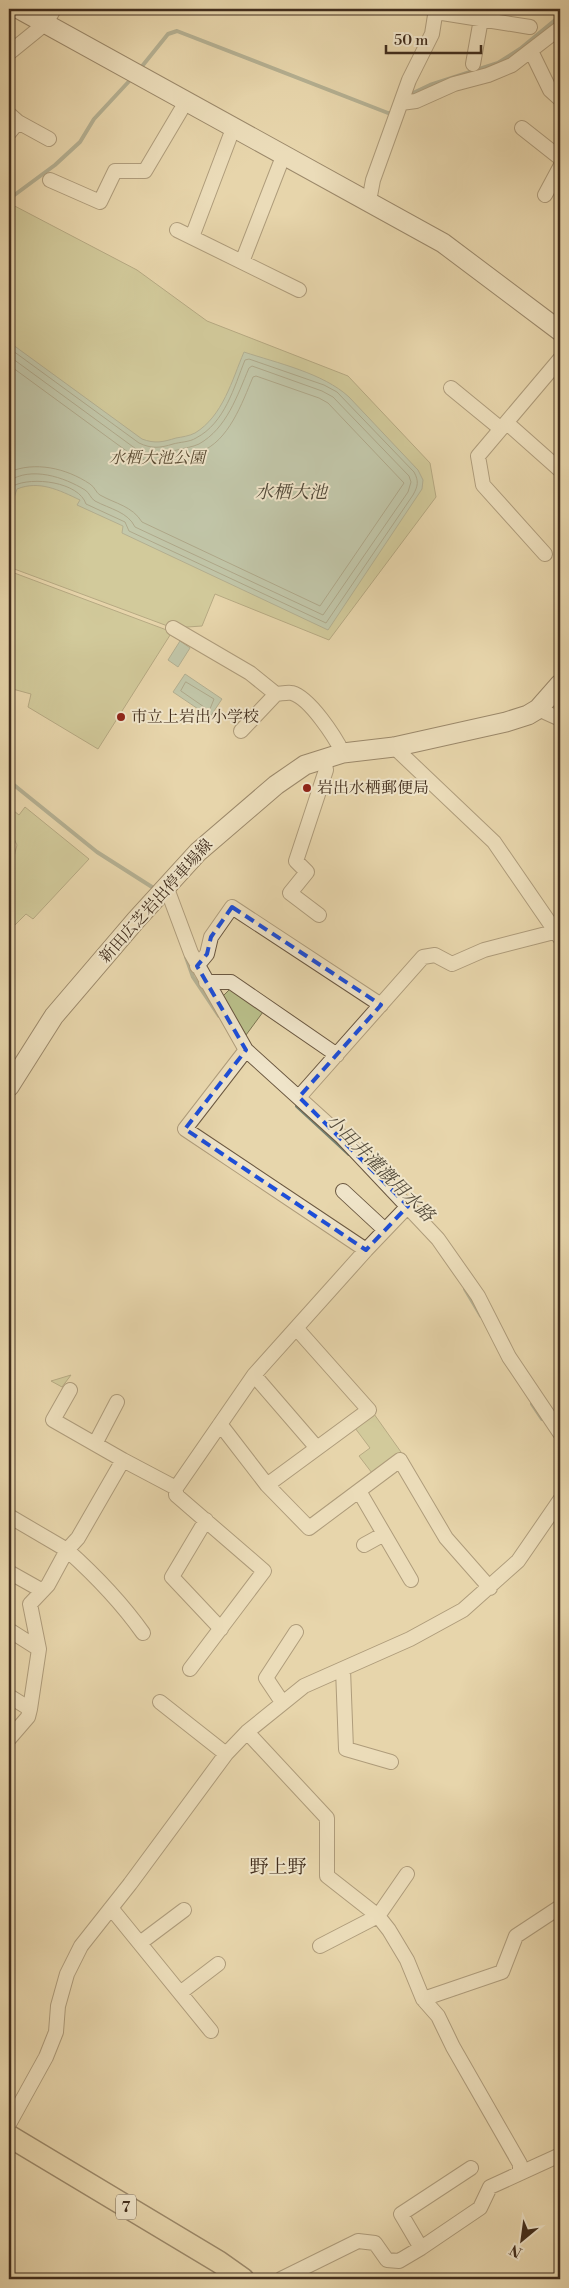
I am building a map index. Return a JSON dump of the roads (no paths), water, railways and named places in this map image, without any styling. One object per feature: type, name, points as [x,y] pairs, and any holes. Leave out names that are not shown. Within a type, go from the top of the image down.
[{"type":"main road","points":[[19,9],[50,16],[187,100],[443,243],[560,331]]},
{"type":"main road","name":"新田広芝岩出停車場線","points":[[9,1087],[54,1016],[166,886],[215,836],[244,814],[276,785],[305,765],[324,758],[343,753],[394,747],[506,722],[528,715],[538,709],[560,684]]},
{"type":"main road","name":"7","points":[[9,2136],[219,2262],[243,2279]]},
{"type":"street","points":[[369,201],[373,180],[408,80],[432,34],[436,11],[530,27]]},
{"type":"street","points":[[9,53],[50,16]]},
{"type":"street","points":[[473,64],[481,19]]},
{"type":"street","points":[[401,103],[416,101],[454,84],[512,65],[560,28]]},
{"type":"street","points":[[530,51],[550,90],[560,99]]},
{"type":"street","points":[[50,180],[100,202],[116,171],[145,171],[187,100]]},
{"type":"street","points":[[9,134],[13,118],[49,139]]},
{"type":"street","points":[[192,237],[234,126]]},
{"type":"street","points":[[522,128],[560,158]]},
{"type":"street","points":[[242,262],[284,154]]},
{"type":"street","points":[[545,195],[560,167]]},
{"type":"street","points":[[177,230],[299,290]]},
{"type":"street","points":[[545,554],[483,485],[478,456],[560,360]]},
{"type":"street","points":[[451,388],[560,470]]},
{"type":"street","points":[[173,628],[250,673],[276,694],[292,693],[310,706],[334,734],[343,753]]},
{"type":"street","points":[[241,731],[276,694]]},
{"type":"street","points":[[538,709],[560,719]]},
{"type":"street","points":[[299,1097],[423,957],[435,955],[452,964],[484,950],[557,935],[494,842],[394,747]]},
{"type":"street","points":[[319,916],[290,893],[307,872],[296,861],[326,770],[324,758]]},
{"type":"street","points":[[166,886],[197,966],[243,1054],[299,1097],[341,1136],[406,1209],[438,1239],[478,1296],[509,1357],[560,1433]]},
{"type":"street","points":[[197,966],[207,954],[211,937],[232,907],[381,1005]]},
{"type":"street","points":[[206,982],[231,982],[337,1055]]},
{"type":"street","points":[[243,1054],[186,1129],[366,1250]]},
{"type":"street","points":[[343,1192],[385,1230]]},
{"type":"street","points":[[190,1669],[264,1571],[176,1495],[176,1488],[254,1375],[366,1250],[406,1209]]},
{"type":"street","points":[[267,1485],[369,1410],[297,1328]]},
{"type":"street","points":[[254,1375],[317,1448]]},
{"type":"street","points":[[70,1390],[53,1420],[176,1488]]},
{"type":"street","points":[[95,1444],[117,1402]]},
{"type":"street","points":[[220,1424],[267,1485],[309,1528],[400,1460],[446,1538],[490,1588]]},
{"type":"street","points":[[9,1739],[28,1717],[30,1709],[39,1649],[30,1604],[41,1590],[48,1585],[67,1550],[78,1538],[123,1460]]},
{"type":"street","points":[[359,1490],[411,1580]]},
{"type":"street","points":[[9,2124],[46,2057],[56,2032],[58,2006],[67,1974],[81,1946],[226,1754],[247,1732],[304,1686],[410,1640],[463,1610],[490,1588],[518,1561],[560,1500]]},
{"type":"street","points":[[10,1519],[67,1550],[97,1576],[123,1605],[143,1633]]},
{"type":"street","points":[[206,1520],[172,1577],[221,1628]]},
{"type":"street","points":[[364,1545],[384,1534]]},
{"type":"street","points":[[9,1572],[41,1590]]},
{"type":"street","points":[[9,1630],[39,1649]]},
{"type":"street","points":[[282,1702],[266,1678],[296,1632]]},
{"type":"street","points":[[343,1669],[346,1749],[391,1762]]},
{"type":"street","points":[[9,1696],[30,1709]]},
{"type":"street","points":[[160,1702],[226,1754]]},
{"type":"street","points":[[247,1732],[327,1818],[327,1876],[378,1916],[407,1960],[423,1999],[438,2016],[453,2047],[520,2164],[520,2172]]},
{"type":"street","points":[[320,1946],[378,1916],[406,1874]]},
{"type":"street","points":[[423,1999],[502,1972],[516,1936],[560,1907]]},
{"type":"street","points":[[111,1908],[210,2031]]},
{"type":"street","points":[[140,1943],[184,1910]]},
{"type":"street","points":[[180,1993],[218,1964]]},
{"type":"street","points":[[281,2279],[358,2241],[375,2243],[386,2260],[399,2260],[421,2248],[480,2208],[490,2187],[560,2155]]},
{"type":"street","points":[[421,2248],[401,2214],[471,2168]]},
{"type":"water","name":"水栖大池","points":[[9,342],[142,439],[155,442],[190,435],[205,426],[226,397],[244,352],[299,370],[326,381],[349,397],[418,470],[423,480],[422,489],[328,630],[122,533],[123,526],[77,505],[80,500],[49,487],[25,486],[17,489],[9,512]]},
{"type":"water","points":[[180,641],[190,648],[178,667],[168,660]]},
{"type":"water","points":[[185,674],[222,699],[210,717],[173,692]]},
{"type":"waterway","points":[[410,96],[430,85],[498,63],[520,49],[560,16]]},
{"type":"waterway","points":[[139,70],[168,34],[177,31],[388,113],[394,113]]},
{"type":"waterway","points":[[9,199],[55,165],[80,142],[94,119],[133,77]]},
{"type":"waterway","name":"小田井灌漑用水路","points":[[9,781],[97,852],[152,887]]},
{"type":"waterway","points":[[9,836],[13,845],[9,871]]},
{"type":"waterway","name":"小田井灌漑用水路","points":[[186,957],[193,977],[219,1016]]},
{"type":"waterway","name":"小田井灌漑用水路","points":[[297,1106],[349,1154]]},
{"type":"waterway","name":"小田井灌漑用水路","points":[[465,1289],[481,1316]]},
{"type":"waterway","name":"小田井灌漑用水路","points":[[532,1404],[542,1419]]},
{"type":"place","name":"市立上岩出小学校","points":[[121,717]]},
{"type":"place","name":"岩出水栖郵便局","points":[[307,788]]},
{"type":"district","name":"野上野","points":[[278,1867]]},
{"type":"park label","name":"水栖大池公園","points":[[157,458]]}]
